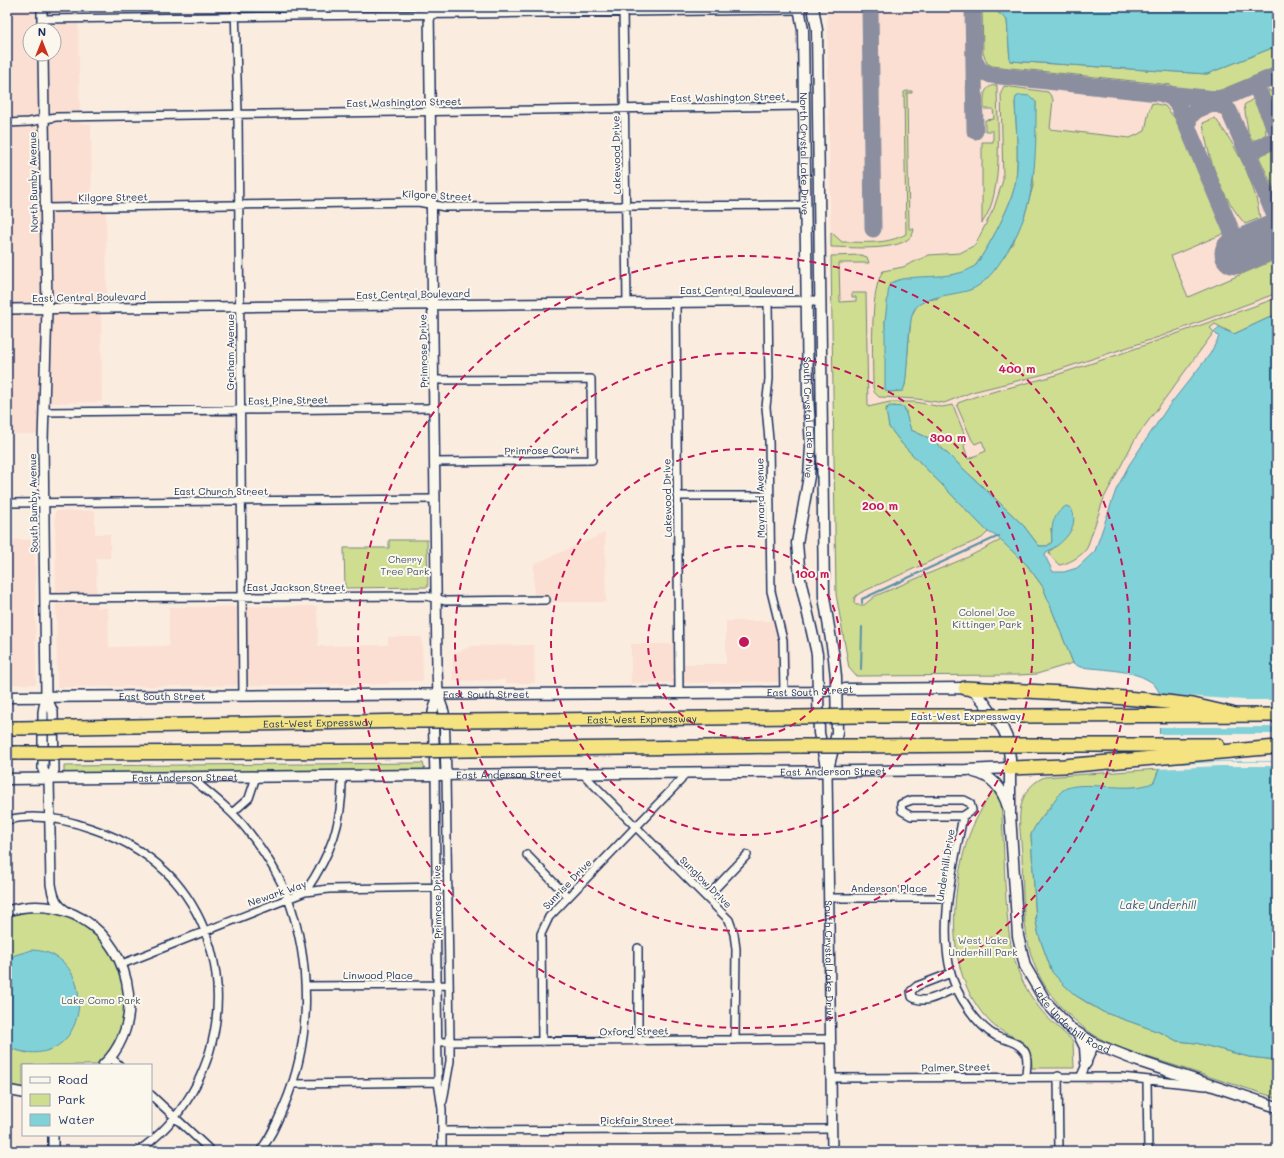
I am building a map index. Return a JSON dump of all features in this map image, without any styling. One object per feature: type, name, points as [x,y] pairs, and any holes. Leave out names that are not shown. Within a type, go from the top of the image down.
[{"type":"highway","points":[[965,688],[1038,691],[1149,700],[1193,705],[1232,714]]},
{"type":"highway","name":"East-West Expressway","points":[[13,728],[411,721],[857,716],[1277,715]]},
{"type":"highway","points":[[7,753],[800,746],[1277,746]]},
{"type":"highway","points":[[1010,768],[1064,766],[1150,759],[1277,746]]},
{"type":"main road","name":"North Crystal Lake Drive","points":[[813,7],[817,30],[819,301]]},
{"type":"main road","name":"North Crystal Lake Drive","points":[[800,8],[803,30],[806,301]]},
{"type":"main road","name":"South Crystal Lake Drive","points":[[806,301],[811,447],[809,476],[797,543],[800,579],[817,654],[818,733],[828,771]]},
{"type":"main road","name":"South Crystal Lake Drive","points":[[819,301],[824,597],[834,658],[836,689],[836,733],[828,771]]},
{"type":"main road","name":"East South Street","points":[[7,697],[679,693],[784,692],[836,689],[965,688]]},
{"type":"main road","name":"Lake Underhill Road","points":[[965,688],[977,694],[1003,729],[1009,748],[1010,815],[1016,925],[1022,956],[1039,994],[1053,1011],[1079,1035],[1095,1044],[1125,1056],[1277,1107]]},
{"type":"main road","name":"East Anderson Street","points":[[7,779],[966,770],[1010,768]]},
{"type":"main road","name":"Lake Underhill Road","points":[[966,770],[981,773],[991,778],[1005,799],[1010,815]]},
{"type":"main road","points":[[1079,1035],[1085,1047],[1086,1063]]},
{"type":"street","points":[[42,7],[42,19],[429,11],[767,10],[800,8]]},
{"type":"street","name":"Graham Avenue","points":[[236,7],[243,696]]},
{"type":"street","name":"Lakewood Drive","points":[[623,10],[627,206],[627,303]]},
{"type":"street","name":"Primrose Drive","points":[[429,11],[438,695],[433,712],[438,1082],[442,1109],[442,1151]]},
{"type":"street","name":"North Bumby Avenue","points":[[42,62],[47,309]]},
{"type":"street","name":"East Washington Street","points":[[7,123],[29,122],[56,117],[803,106]]},
{"type":"street","name":"Kilgore Street","points":[[45,208],[418,202],[445,207],[805,204]]},
{"type":"street","name":"East Central Boulevard","points":[[7,309],[819,301]]},
{"type":"street","name":"Lakewood Drive","points":[[676,302],[679,693]]},
{"type":"street","name":"Maynard Avenue","points":[[768,302],[769,379],[766,407],[769,440],[771,591],[783,640],[784,692]]},
{"type":"street","name":"South Bumby Avenue","points":[[47,309],[43,440],[46,696],[54,712],[54,770],[49,779],[51,884],[54,899],[60,908],[66,911]]},
{"type":"street","name":"Primrose Court","points":[[434,380],[591,379],[592,460],[435,462]]},
{"type":"street","name":"East Pine Street","points":[[45,412],[434,408]]},
{"type":"street","points":[[677,496],[770,496]]},
{"type":"street","name":"East Church Street","points":[[7,503],[435,499]]},
{"type":"street","name":"East Jackson Street","points":[[46,598],[426,596],[446,602],[546,600]]},
{"type":"street","name":"Primrose Drive","points":[[438,695],[444,712],[450,1042],[450,1061],[442,1109]]},
{"type":"street","name":"South Crystal Lake Drive","points":[[828,771],[832,1151]]},
{"type":"street","name":"Sunglow Drive","points":[[582,773],[729,920],[734,934],[736,949],[735,1040]]},
{"type":"street","name":"Sunrise Drive","points":[[542,1042],[541,934],[549,917],[637,828],[681,780],[685,773]]},
{"type":"street","points":[[232,813],[249,798],[256,776]]},
{"type":"street","points":[[305,892],[320,870],[338,828],[342,801],[342,776]]},
{"type":"street","points":[[190,777],[232,813],[262,851],[288,898],[298,936],[306,986],[306,1026],[294,1084],[270,1139],[260,1151]]},
{"type":"street","name":"Underhill Drive","points":[[963,816],[910,816],[902,811],[901,804],[912,800],[964,800],[970,803],[972,810],[963,816],[948,898],[947,934],[950,973],[956,988],[973,1016],[994,1035],[1017,1044],[1024,1051],[1027,1057],[1026,1076]]},
{"type":"street","points":[[7,820],[50,818],[76,823],[126,842],[145,854],[173,880],[186,896],[204,930],[217,979],[217,1016],[206,1063],[195,1089],[175,1118],[158,1135],[138,1151]]},
{"type":"street","points":[[707,897],[748,854]]},
{"type":"street","points":[[527,855],[568,897]]},
{"type":"street","name":"South Bumby Avenue","points":[[36,906],[47,899],[51,884]]},
{"type":"street","name":"Newark Way","points":[[122,964],[204,930],[305,892],[329,889],[448,887]]},
{"type":"street","name":"Anderson Place","points":[[830,898],[948,898]]},
{"type":"street","points":[[7,911],[17,908],[36,906],[66,911],[85,920],[100,931],[113,947],[122,964],[129,989],[129,1012],[122,1038],[111,1058],[104,1064]]},
{"type":"street","points":[[638,948],[638,1041]]},
{"type":"street","points":[[950,973],[917,986],[912,991],[912,997],[918,1001],[925,1000],[956,988]]},
{"type":"street","name":"Linwood Place","points":[[306,986],[449,985]]},
{"type":"street","name":"Oxford Street","points":[[438,1042],[831,1039]]},
{"type":"street","points":[[1081,1076],[1095,1044]]},
{"type":"street","points":[[111,1058],[117,1064]]},
{"type":"street","points":[[1058,1076],[1059,1151]]},
{"type":"street","name":"Palmer Street","points":[[831,1078],[1081,1076],[1133,1078],[1216,1087]]},
{"type":"street","points":[[1147,1080],[1148,1151]]},
{"type":"street","points":[[294,1084],[438,1082]]},
{"type":"street","points":[[7,1090],[22,1094]]},
{"type":"street","points":[[152,1096],[211,1151]]},
{"type":"street","name":"Pickfair Street","points":[[442,1131],[832,1129]]},
{"type":"street","points":[[52,1136],[53,1151]]},
{"type":"shaded area","points":[[7,7],[108,7],[108,9],[78,10],[80,123],[91,124],[92,212],[106,212],[107,300],[101,301],[102,402],[45,403],[45,434],[7,434]]},
{"type":"shaded area","points":[[827,7],[1277,7],[1277,661],[1073,663],[1037,674],[1019,675],[856,676],[849,668],[836,594]]},
{"type":"shaded area","points":[[55,511],[95,511],[95,534],[110,534],[110,558],[96,558],[97,608],[108,608],[109,647],[169,646],[169,607],[317,606],[318,646],[388,645],[388,637],[422,637],[423,681],[389,682],[389,684],[57,687]]},
{"type":"shaded area","points":[[605,533],[606,602],[534,602],[534,564]]},
{"type":"shaded area","points":[[7,540],[35,540],[36,684],[7,684]]},
{"type":"shaded area","points":[[726,621],[785,621],[790,642],[790,680],[778,682],[631,683],[631,644],[673,644],[673,664],[726,664]]},
{"type":"shaded area","points":[[534,645],[535,683],[505,683],[505,680],[453,681],[453,654],[472,646]]},
{"type":"green space","points":[[982,7],[997,7],[995,10],[1007,20],[1010,61],[1207,74],[1277,46],[1277,67],[1218,91],[1171,88],[1171,85],[992,66],[987,63],[983,53]]},
{"type":"green space","points":[[997,85],[997,176],[994,194],[989,210],[982,223],[982,142],[993,142],[993,131],[985,131],[985,120],[994,119],[993,109],[984,109],[984,98],[988,88]]},
{"type":"green space","points":[[1004,86],[1048,92],[1053,99],[1050,129],[1130,138],[1145,131],[1152,103],[1165,106],[1177,121],[1225,233],[1171,256],[1188,297],[1277,259],[1277,293],[1162,336],[1049,373],[972,392],[944,403],[917,399],[879,397],[874,392],[873,387],[872,344],[874,309],[879,280],[883,271],[903,267],[929,255],[960,253],[975,245],[994,208],[1003,180],[1001,92]],"holes":[[[1015,102],[1036,102],[1033,186],[1025,214],[1012,245],[939,298],[923,301],[917,305],[911,317],[905,385],[902,391],[888,392],[885,321],[892,282],[957,275],[968,272],[976,265],[1000,224],[1014,189],[1017,160]]]},
{"type":"green space","points":[[1268,89],[1277,98],[1277,119],[1269,104]]},
{"type":"green space","points":[[912,91],[912,93],[907,93],[909,229],[914,229],[911,237],[903,242],[891,246],[864,248],[831,247],[831,232],[842,242],[891,240],[906,234],[904,92]]},
{"type":"green space","points":[[1253,99],[1261,112],[1266,129],[1266,134],[1257,140],[1251,140],[1244,105]]},
{"type":"green space","points":[[1215,118],[1231,141],[1244,165],[1258,205],[1260,218],[1245,224],[1222,189],[1208,150],[1203,123]]},
{"type":"green space","points":[[1277,144],[1277,196],[1259,157]]},
{"type":"green space","name":"Colonel Joe Kittinger Park","points":[[861,255],[867,257],[869,263],[839,263],[840,302],[856,301],[856,297],[852,297],[852,293],[866,293],[868,407],[890,402],[915,402],[942,407],[953,405],[967,441],[964,446],[968,459],[986,451],[982,441],[975,444],[972,440],[957,406],[958,403],[977,396],[1050,377],[1117,355],[1277,298],[1277,314],[1234,334],[1215,324],[1210,328],[1214,332],[1135,439],[1104,498],[1087,548],[1078,557],[1063,564],[1059,565],[1049,554],[1050,550],[1053,549],[1051,528],[1052,542],[1047,546],[1039,546],[1023,525],[933,440],[911,430],[906,418],[906,410],[895,406],[886,408],[889,427],[903,445],[988,532],[982,538],[860,593],[855,597],[854,602],[856,605],[864,605],[875,596],[968,557],[1001,540],[1027,565],[1043,587],[1073,663],[1037,674],[1019,675],[856,676],[849,668],[836,594],[831,256]]},
{"type":"green space","name":"Cherry Tree Park","points":[[389,540],[427,540],[428,587],[345,588],[344,548],[389,548]]},
{"type":"green space","points":[[423,763],[425,771],[64,775],[64,766]]},
{"type":"green space","points":[[1159,769],[1154,782],[1147,786],[1059,794],[1040,819],[1031,835],[1036,922],[1039,936],[1052,972],[1075,995],[1103,1012],[1162,1033],[1177,1041],[1196,1043],[1249,1057],[1277,1060],[1277,1098],[1134,1053],[1113,1045],[1094,1035],[1062,1008],[1045,986],[1033,961],[1029,947],[1024,912],[1020,832],[1020,810],[1022,800],[1027,792],[1034,784],[1044,777]]},
{"type":"green space","name":"West Lake Underhill Park","points":[[993,790],[1001,803],[1007,915],[1014,959],[1019,974],[1035,1002],[1048,1018],[1073,1041],[1074,1068],[1032,1068],[1031,1057],[1024,1043],[991,1023],[976,1004],[965,983],[958,960],[955,936],[955,912],[961,864],[972,828]]},
{"type":"green space","name":"Lake Como Park","points":[[33,911],[62,916],[86,928],[106,945],[119,967],[125,991],[124,1016],[115,1041],[98,1064],[22,1064],[22,1088],[7,1085],[7,1047],[27,1053],[77,987],[66,967],[49,955],[39,952],[29,952],[7,960],[7,916]]},
{"type":"water","points":[[997,7],[1277,7],[1277,46],[1207,74],[1010,61],[1007,20],[995,10]]},
{"type":"water","points":[[1020,95],[1030,96],[1036,102],[1036,145],[1032,185],[1022,223],[1013,242],[1001,261],[983,282],[975,288],[964,292],[931,299],[918,305],[914,310],[910,324],[905,385],[903,391],[888,392],[885,390],[885,321],[889,285],[907,278],[955,274],[966,271],[976,265],[1006,212],[1014,189],[1017,160],[1015,102],[1016,97]]},
{"type":"water","name":"Lake Underhill","points":[[1277,314],[1277,1060],[1249,1057],[1196,1043],[1177,1041],[1162,1033],[1103,1012],[1075,995],[1052,972],[1039,936],[1036,922],[1031,835],[1037,824],[1063,790],[1071,787],[1082,786],[1144,786],[1154,782],[1159,769],[1160,694],[1152,683],[1134,674],[1115,670],[1080,667],[1073,663],[1043,587],[1027,565],[996,536],[988,532],[903,445],[889,427],[886,411],[889,406],[904,407],[911,430],[933,440],[1023,525],[1039,546],[1047,546],[1052,542],[1052,526],[1055,517],[1066,506],[1071,508],[1074,522],[1072,528],[1064,540],[1046,552],[1045,556],[1053,572],[1064,572],[1077,568],[1095,551],[1116,490],[1129,465],[1168,407],[1210,354],[1219,337],[1214,332],[1219,328],[1234,334]]},
{"type":"water","points":[[32,950],[55,956],[70,971],[78,991],[78,1012],[71,1032],[56,1046],[35,1053],[7,1047],[7,960],[15,955]]},
{"type":"pier","points":[[1157,694],[1243,700],[1277,700],[1277,727],[1157,727]]},
{"type":"pier","points":[[1157,734],[1277,734],[1277,761],[1219,761],[1157,764]]},
{"type":"pier","points":[[1220,762],[1277,762],[1277,766],[1220,766],[1156,769],[1157,765]]},
{"type":"waterway","points":[[862,603],[862,599],[999,536]]},
{"type":"waterway","points":[[861,669],[862,627]]},
{"type":"taxiway","points":[[870,7],[873,229]]},
{"type":"taxiway","points":[[973,7],[975,131]]},
{"type":"taxiway","points":[[974,60],[980,70],[991,75],[1214,99],[1223,98]]},
{"type":"taxiway","points":[[1189,131],[1189,119],[1197,110],[1277,75]]},
{"type":"taxiway","points":[[1255,84],[1277,132]]},
{"type":"taxiway","points":[[1162,94],[1171,97],[1178,105],[1240,251]]},
{"type":"taxiway","points":[[1207,105],[1219,104],[1229,111],[1277,220]]},
{"type":"taxiway","points":[[1247,153],[1277,139]]},
{"type":"runway","points":[[1236,253],[1277,235]]}]
